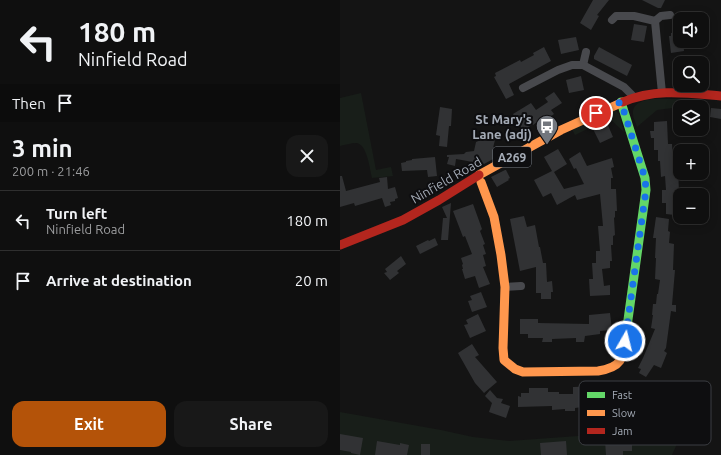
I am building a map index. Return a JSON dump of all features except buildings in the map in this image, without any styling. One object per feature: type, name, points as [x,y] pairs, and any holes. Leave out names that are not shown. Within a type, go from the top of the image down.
[{"type":"street","points":[[655,21],[661,16],[670,15]]},
{"type":"street","points":[[612,20],[616,16],[634,16],[655,21]]},
{"type":"street","points":[[655,21],[662,93]]},
{"type":"street","points":[[583,64],[586,52]]},
{"type":"street","points":[[523,88],[558,70],[583,64],[624,88],[634,97]]},
{"type":"street","name":"Ninfield Road","points":[[340,245],[403,220],[561,130],[621,102],[647,94],[662,93],[691,93],[721,96]]},
{"type":"street","points":[[481,182],[494,217],[501,255],[505,287],[504,360],[515,369],[523,372],[598,371],[606,370],[615,366],[620,362],[623,356],[646,190],[645,178],[621,102]]},
{"type":"street","points":[[505,287],[521,286]]},
{"type":"shaded area","points":[[361,93],[376,170],[391,167],[393,176],[372,178],[365,152],[360,144],[354,143],[340,146],[340,98]]},
{"type":"shaded area","points":[[654,99],[696,100],[673,100],[673,108],[657,110],[637,127],[633,116],[633,110],[637,104]]},
{"type":"shaded area","points":[[614,110],[619,114],[624,132],[609,118],[575,135],[572,129]]},
{"type":"shaded area","points":[[340,412],[473,437],[509,441],[579,436],[579,445],[676,445],[672,455],[340,455]]},
{"type":"traffic: fast","points":[[621,102],[645,178],[646,190],[626,334]]},
{"type":"traffic: slow","points":[[479,175],[561,130],[623,102]]},
{"type":"traffic: slow","points":[[481,182],[494,217],[501,255],[505,287],[504,360],[515,369],[523,372],[598,371],[613,367],[621,360],[626,334]]},
{"type":"traffic: jam","points":[[623,102],[659,93],[721,96]]},
{"type":"traffic: jam","points":[[340,245],[403,220],[479,175]]},
{"type":"place","name":"St Mary's Lane (adj)","points":[[547,146]]},
{"type":"route","points":[[596,113],[621,102],[645,178],[646,190],[625,341]]}]
